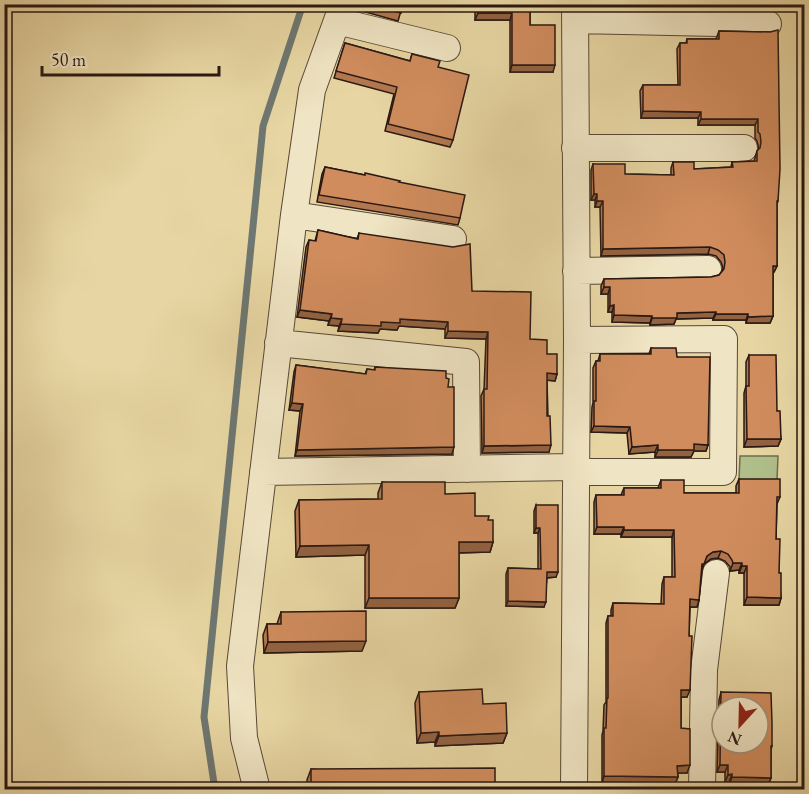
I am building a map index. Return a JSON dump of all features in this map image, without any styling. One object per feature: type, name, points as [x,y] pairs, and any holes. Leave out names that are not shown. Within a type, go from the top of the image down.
[{"type":"street","points":[[574,789],[577,340],[575,12],[768,24]]},
{"type":"street","points":[[256,789],[244,738],[240,666],[294,215],[312,90],[340,13],[447,48]]},
{"type":"street","points":[[575,148],[744,148]]},
{"type":"street","points":[[294,215],[453,239]]},
{"type":"street","points":[[576,271],[708,269]]},
{"type":"street","points":[[263,472],[575,469],[723,472],[724,339],[577,340]]},
{"type":"street","points":[[278,343],[466,362],[467,469]]},
{"type":"street","points":[[702,789],[704,670],[717,573]]},
{"type":"green space","points":[[740,456],[778,456],[777,480],[739,480]]},
{"type":"building","points":[[367,4],[403,4],[401,13]]},
{"type":"building","points":[[477,4],[530,4],[530,25],[555,25],[555,65],[512,65],[512,13],[478,13]]},
{"type":"building","points":[[778,30],[780,169],[777,201],[777,266],[773,266],[773,316],[748,317],[748,314],[716,314],[716,312],[677,313],[677,318],[614,315],[614,305],[610,306],[610,287],[604,287],[604,279],[711,277],[719,275],[724,269],[725,262],[724,255],[710,247],[603,249],[603,201],[597,201],[597,194],[594,194],[593,164],[625,164],[625,174],[674,175],[673,162],[694,162],[694,169],[733,167],[732,162],[757,161],[757,151],[761,142],[758,119],[701,119],[701,112],[643,111],[643,85],[680,85],[680,43],[687,43],[687,39],[719,39],[719,31],[770,32]]},
{"type":"building","points":[[345,43],[410,61],[412,54],[440,61],[438,67],[469,75],[453,140],[388,124],[397,87],[336,71]]},
{"type":"building","points":[[325,167],[365,175],[365,173],[465,195],[460,218],[319,195]]},
{"type":"building","points":[[318,230],[358,239],[359,233],[453,247],[470,244],[472,291],[531,292],[530,339],[547,340],[547,354],[557,354],[557,374],[547,373],[547,416],[550,416],[551,445],[484,446],[484,389],[487,389],[488,332],[448,331],[448,322],[400,319],[400,323],[381,322],[381,326],[341,324],[342,319],[331,318],[332,314],[300,310],[309,240],[316,241]]},
{"type":"building","points":[[651,348],[676,348],[677,357],[710,357],[708,445],[694,444],[694,450],[658,450],[658,445],[632,447],[630,427],[594,426],[596,361],[600,361],[600,354],[651,354]]},
{"type":"building","points":[[749,355],[776,355],[777,411],[780,411],[781,439],[747,439],[746,386],[749,386]]},
{"type":"building","points":[[296,365],[366,374],[367,369],[375,370],[375,367],[446,371],[446,378],[449,379],[448,387],[454,387],[454,447],[297,450],[303,404],[292,403]]},
{"type":"building","points":[[739,479],[780,479],[776,539],[780,539],[781,598],[747,597],[747,566],[742,566],[742,563],[733,563],[728,554],[721,551],[707,556],[702,564],[699,600],[690,599],[689,636],[692,636],[690,690],[681,690],[681,728],[690,729],[690,765],[677,766],[678,777],[604,776],[604,728],[606,728],[608,698],[608,616],[613,616],[613,603],[664,604],[664,577],[675,577],[674,530],[624,530],[624,527],[597,527],[596,495],[624,495],[624,488],[661,488],[661,480],[684,480],[684,493],[739,493]]},
{"type":"building","points":[[382,482],[445,482],[445,494],[475,493],[475,516],[489,516],[488,520],[493,520],[493,542],[459,542],[459,598],[369,598],[369,545],[300,546],[299,500],[382,499]]},
{"type":"building","points":[[536,505],[558,505],[558,572],[547,572],[546,602],[508,601],[508,568],[541,569],[540,528],[536,528]]},
{"type":"building","points":[[366,611],[366,641],[268,642],[267,624],[281,624],[281,612]]},
{"type":"building","points":[[482,689],[483,704],[506,703],[507,733],[439,736],[439,732],[421,733],[419,692]]},
{"type":"building","points":[[721,692],[771,693],[771,778],[732,777],[732,774],[728,775],[728,765],[720,765],[720,755],[770,755],[770,695],[721,695]]},
{"type":"building","points":[[495,768],[495,789],[311,789],[311,769]]},
{"type":"waterway","points":[[215,790],[204,717],[263,126],[303,4]]}]
